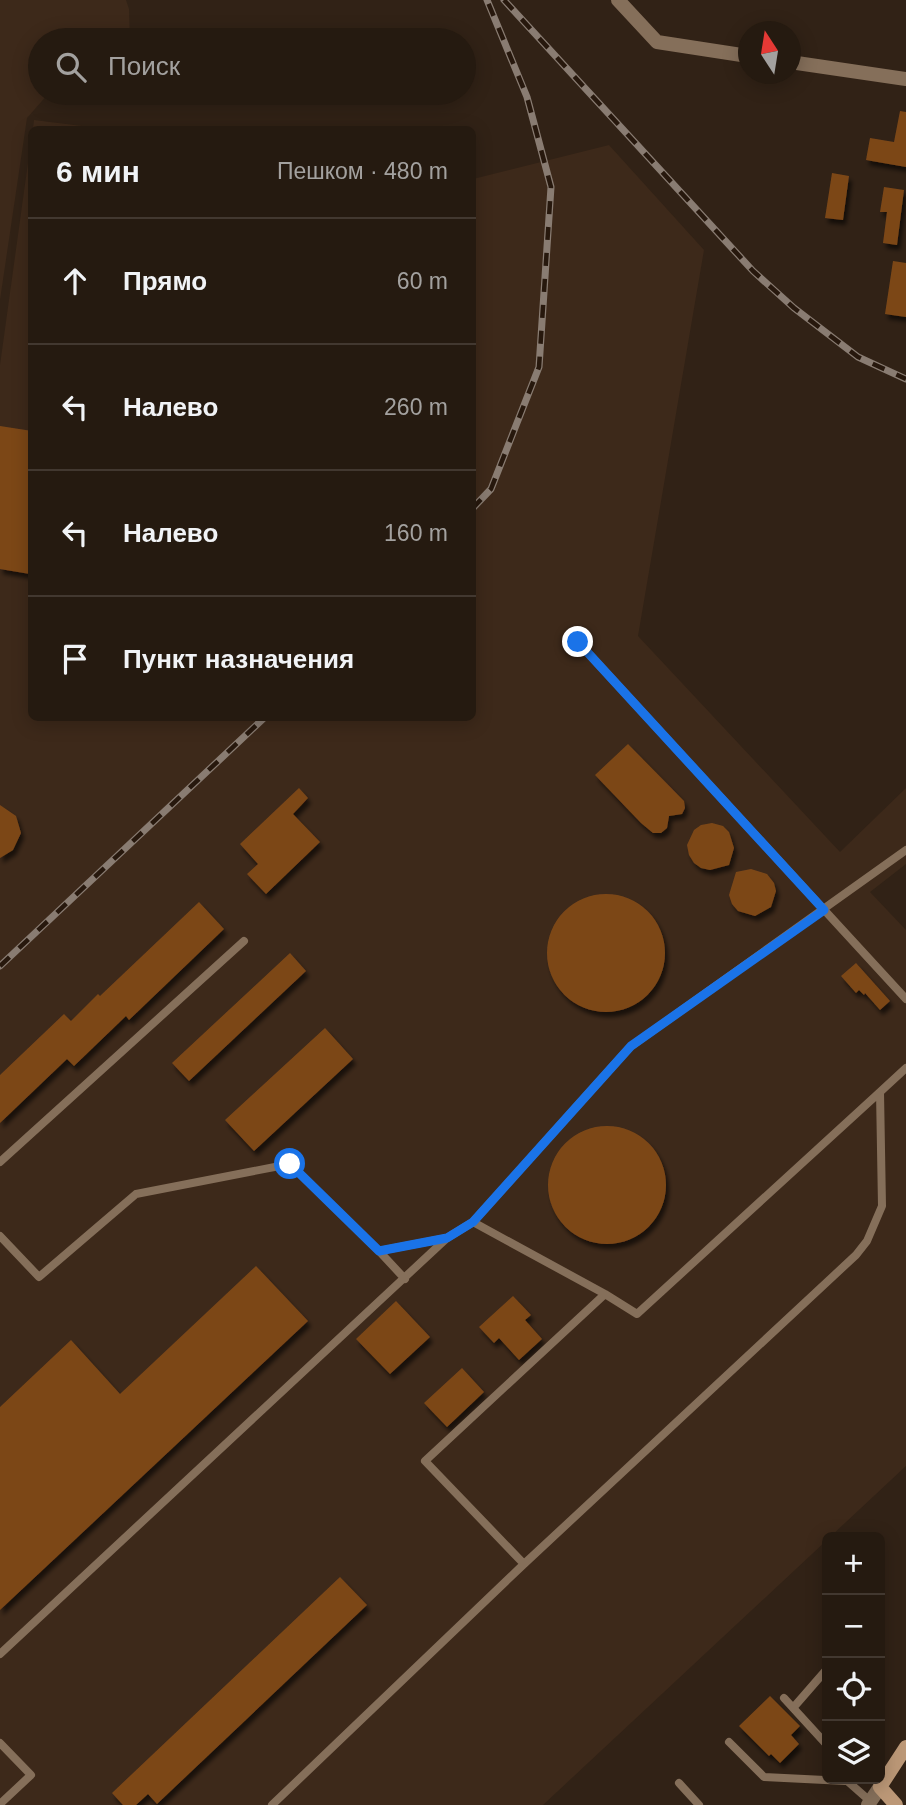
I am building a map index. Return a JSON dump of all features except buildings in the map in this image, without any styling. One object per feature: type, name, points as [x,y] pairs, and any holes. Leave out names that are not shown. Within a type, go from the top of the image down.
[{"type":"street","points":[[618,0],[657,42],[738,54]]},
{"type":"street","points":[[801,64],[906,79]]},
{"type":"street","points":[[869,1803],[906,1746]]},
{"type":"street","points":[[880,1787],[896,1805]]},
{"type":"lane","points":[[578,642],[906,999]]},
{"type":"lane","points":[[0,1654],[447,1238],[473,1222],[631,1046],[906,850]]},
{"type":"lane","points":[[0,1162],[244,941]]},
{"type":"lane","points":[[473,1222],[606,1294],[637,1314],[906,1068]]},
{"type":"lane","points":[[272,1805],[524,1564],[856,1255],[867,1241],[882,1206],[880,1092]]},
{"type":"lane","points":[[0,1236],[39,1277],[136,1194],[290,1164],[405,1279]]},
{"type":"lane","points":[[379,1251],[447,1238]]},
{"type":"lane","points":[[524,1564],[425,1461],[606,1294]]},
{"type":"lane","points":[[793,1708],[822,1675]]},
{"type":"lane","points":[[784,1698],[822,1740]]},
{"type":"lane","points":[[0,1742],[31,1774],[0,1804]]},
{"type":"lane","points":[[730,1742],[764,1777],[822,1779]]},
{"type":"lane","points":[[679,1783],[699,1805]]},
{"type":"lane","points":[[849,1784],[869,1803]]},
{"type":"shaded area","points":[[0,0],[126,0],[130,28],[28,28],[28,105],[38,105],[27,118],[0,300]]},
{"type":"shaded area","points":[[34,120],[82,126],[33,126]]},
{"type":"shaded area","points":[[609,145],[704,250],[638,636],[840,852],[906,788],[906,864],[870,892],[906,930],[906,1466],[835,1532],[822,1532],[822,1545],[543,1805],[0,1805],[0,365],[28,163],[28,721],[476,721],[476,178]]},
{"type":"railway","points":[[476,505],[491,489],[539,367],[551,187],[527,97],[487,0]]},
{"type":"railway","points":[[504,0],[753,271],[794,308],[858,357],[906,379]]},
{"type":"railway","points":[[0,966],[261,721]]},
{"type":"route","points":[[290,1164],[379,1251],[447,1238],[473,1222],[631,1046],[824,910],[578,642]]}]
